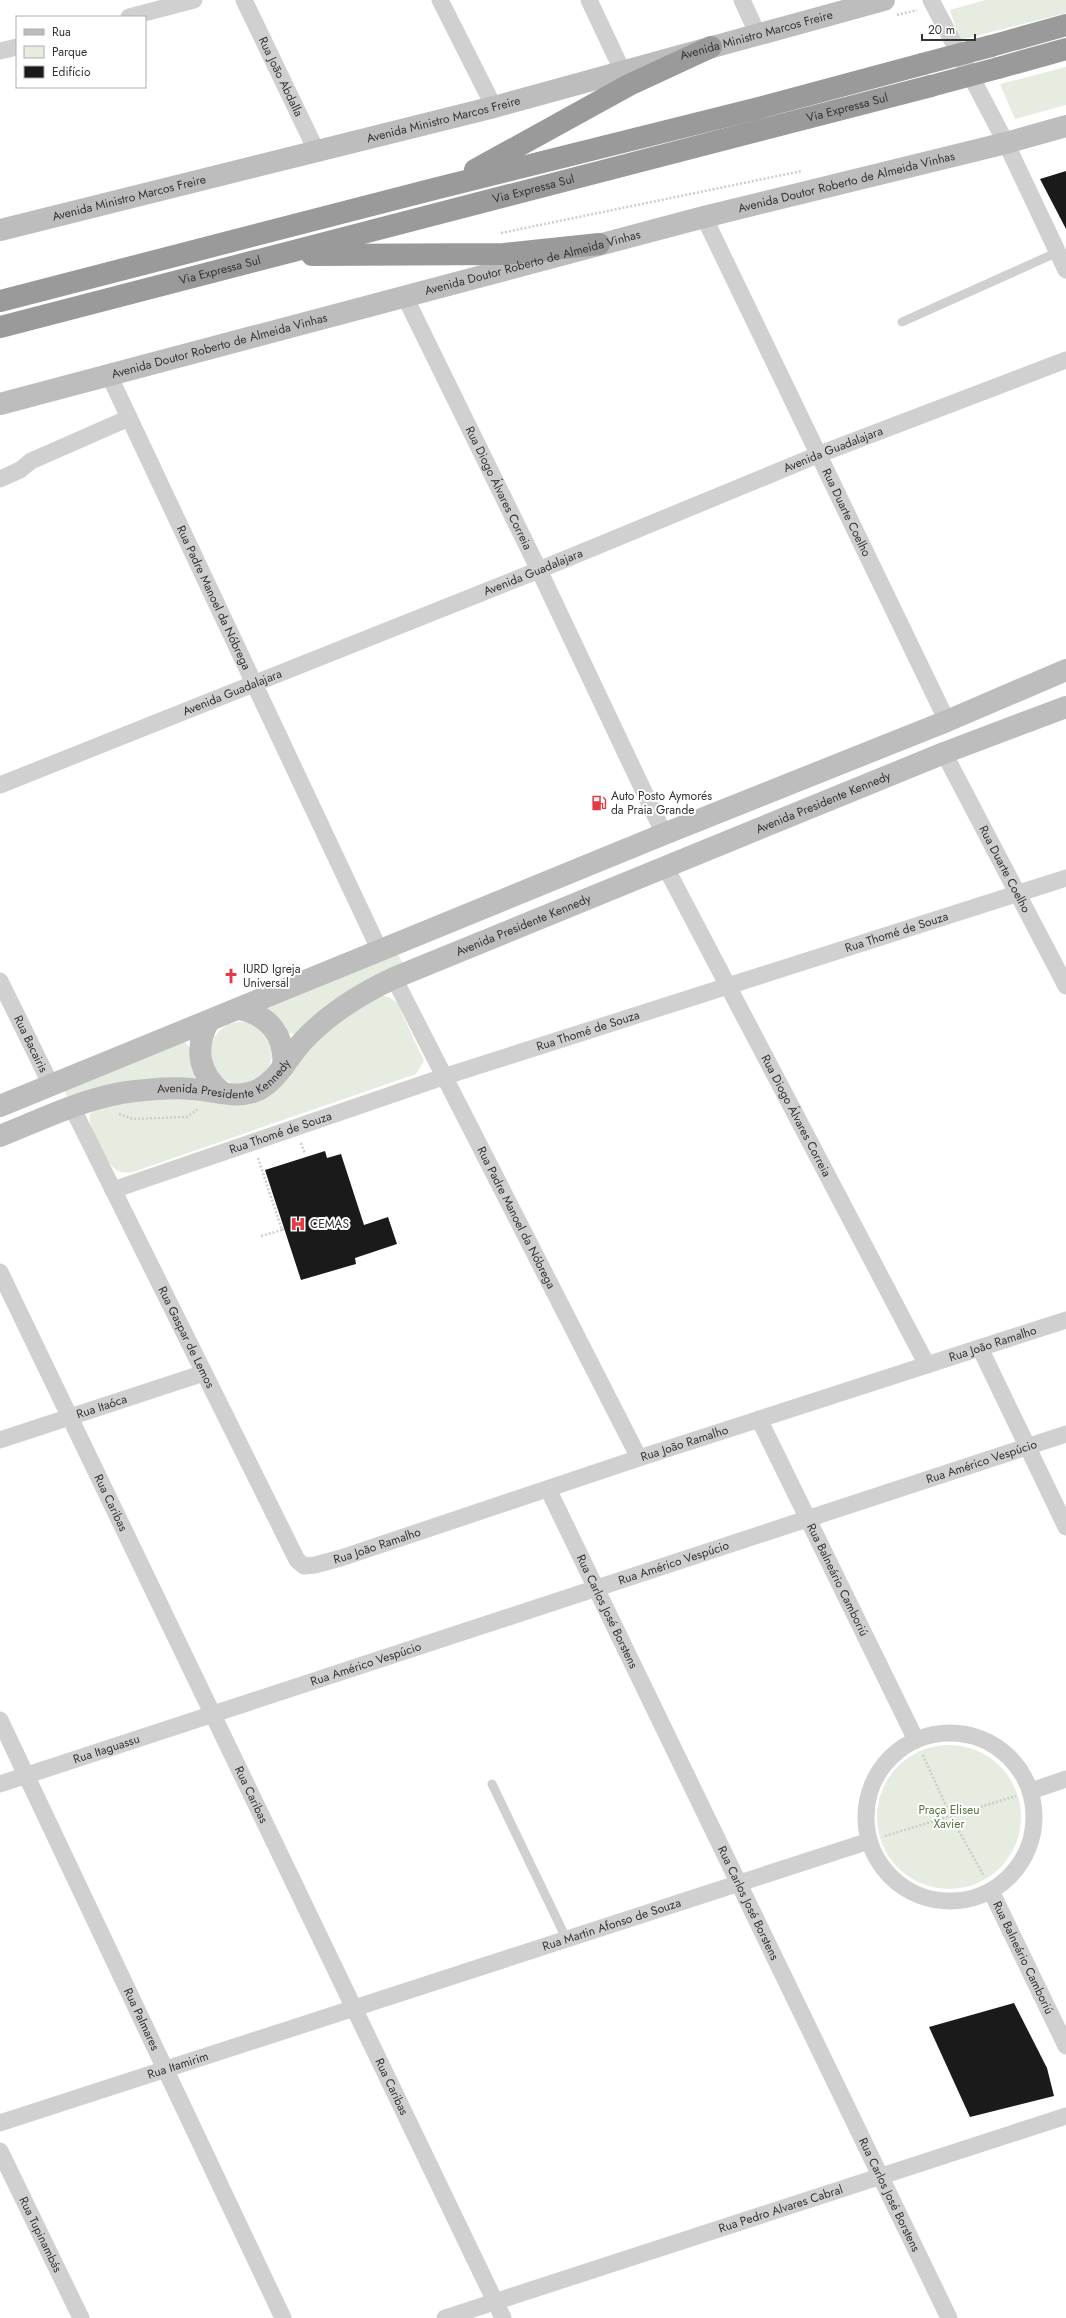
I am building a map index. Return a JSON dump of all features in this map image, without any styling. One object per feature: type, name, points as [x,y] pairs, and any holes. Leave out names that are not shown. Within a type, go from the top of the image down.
[{"type":"highway","name":"Via Expressa Sul","points":[[0,301],[438,188],[740,113],[1066,25]]},
{"type":"highway","points":[[438,188],[500,157],[629,85],[711,47]]},
{"type":"highway","name":"Via Expressa Sul","points":[[0,327],[266,257],[591,176],[1066,49]]},
{"type":"highway","points":[[266,257],[337,254],[504,254],[599,244]]},
{"type":"main road","name":"Avenida Ministro Marcos Freire","points":[[0,230],[494,107],[622,70],[758,35],[884,0]]},
{"type":"main road","name":"Avenida Doutor Roberto de Almeida Vinhas","points":[[0,404],[599,244],[1006,143],[1066,126]]},
{"type":"main road","points":[[0,1106],[664,834],[947,721],[1066,670]]},
{"type":"main road","name":"Avenida Presidente Kennedy","points":[[0,1136],[72,1107],[106,1096],[135,1091],[180,1088],[236,1095],[258,1090],[274,1077],[302,1042],[337,1011],[351,1000],[394,978],[944,753],[1066,707]]},
{"type":"main road","points":[[239,1009],[260,1016],[270,1024],[281,1040],[284,1058],[283,1067]]},
{"type":"main road","points":[[209,1021],[200,1039],[200,1061],[209,1079],[223,1093]]},
{"type":"street","points":[[133,16],[194,0]]},
{"type":"street","name":"Rua Joāo Abdalla","points":[[244,0],[317,152]]},
{"type":"street","points":[[440,0],[494,107]]},
{"type":"street","points":[[589,0],[622,70]]},
{"type":"street","points":[[742,0],[758,35]]},
{"type":"street","points":[[931,0],[1006,143],[1066,270]]},
{"type":"street","points":[[0,51],[16,47]]},
{"type":"street","name":"Rua Duarte Coelho","points":[[704,217],[820,454],[947,721]]},
{"type":"street","name":"Rua Diogo Álvares Correia","points":[[404,295],[539,570],[664,834]]},
{"type":"street","name":"Avenida Guadalajara","points":[[0,785],[539,570],[820,454],[1066,360]]},
{"type":"street","name":"Rua Padre Manoel da Nóbrega","points":[[109,375],[380,951]]},
{"type":"street","points":[[0,478],[20,470],[31,461],[129,418]]},
{"type":"street","name":"Rua Duarte Coelho","points":[[944,753],[1066,986]]},
{"type":"street","name":"Rua Diogo Álvares Correia","points":[[665,866],[927,1364]]},
{"type":"street","name":"Rua Thomé de Souza","points":[[113,1190],[443,1077],[1066,878]]},
{"type":"street","name":"Rua Padre Manoel da Nóbrega","points":[[394,978],[443,1077],[639,1458]]},
{"type":"street","name":"Rua Bacairis","points":[[0,981],[51,1085]]},
{"type":"street","name":"Rua Gaspar de Lemos","points":[[72,1107],[297,1560],[304,1566]]},
{"type":"street","name":"Rua Caribas","points":[[0,1272],[355,2007],[503,2318]]},
{"type":"street","name":"Rua João Ramalho","points":[[304,1566],[315,1565],[341,1558],[639,1458],[1066,1320]]},
{"type":"street","points":[[980,1348],[1066,1527]]},
{"type":"street","name":"Rua Itaóca","points":[[0,1440],[204,1373]]},
{"type":"street","name":"Rua Balneário Camboriú","points":[[759,1419],[916,1740]]},
{"type":"street","name":"Rua Américo Vespúcio","points":[[213,1715],[1066,1434]]},
{"type":"street","name":"Rua Carlos José Borstens","points":[[548,1489],[949,2318]]},
{"type":"street","name":"Rua Itaguassu","points":[[0,1784],[213,1715]]},
{"type":"street","name":"Rua Palmares","points":[[0,1720],[284,2318]]},
{"type":"street","points":[[939,1733],[962,1733],[985,1740],[1005,1752],[1021,1770],[1031,1791],[1035,1814],[1033,1837],[1024,1858],[1010,1877],[992,1891],[962,1900],[943,1901],[918,1895],[896,1882],[880,1864],[869,1841],[865,1817],[869,1793],[877,1776],[895,1752],[916,1740],[939,1733]]},
{"type":"street","points":[[1031,1791],[1066,1779]]},
{"type":"street","name":"Rua Martin Afonso de Souza","points":[[355,2007],[738,1882],[869,1841]]},
{"type":"street","name":"Rua Balneário Camboriú","points":[[992,1891],[1066,2046]]},
{"type":"street","name":"Rua Itamirim","points":[[0,2123],[355,2007]]},
{"type":"street","name":"Rua Pedro Alvares Cabral","points":[[445,2318],[881,2178],[1066,2116]]},
{"type":"street","name":"Rua Tupinambás","points":[[2,2161],[82,2318]]},
{"type":"lane","points":[[902,322],[1058,252]]},
{"type":"lane","points":[[492,1784],[566,1938]]},
{"type":"path","points":[[253,1142],[283,1229],[261,1236]]},
{"type":"path","points":[[916,1740],[951,1817],[992,1891]]},
{"type":"path","points":[[869,1841],[951,1817],[1031,1791]]},
{"type":"green space","points":[[985,0],[1066,0],[1066,13],[960,40],[950,10]]},
{"type":"green space","points":[[1066,67],[1066,105],[1015,119],[1000,84]]},
{"type":"green space","points":[[398,954],[403,964],[295,1034],[288,1033],[267,1009]]},
{"type":"green space","points":[[379,995],[389,997],[397,1003],[424,1061],[416,1074],[133,1172],[128,1173],[115,1169],[107,1159],[94,1135],[90,1120],[90,1115],[93,1110],[102,1106],[172,1097],[230,1102],[301,1056],[328,1030]]},
{"type":"green space","points":[[235,1022],[247,1022],[263,1031],[270,1041],[272,1053],[270,1065],[263,1075],[247,1084],[235,1084],[224,1079],[215,1070],[210,1059],[210,1047],[215,1036],[224,1027]]},
{"type":"green space","points":[[185,1042],[190,1048],[196,1075],[194,1079],[68,1099],[64,1089]]},
{"type":"green space","name":"Praça Eliseu Xavier","points":[[942,1745],[956,1745],[970,1748],[989,1757],[1005,1771],[1018,1796],[1021,1817],[1020,1831],[1015,1845],[1005,1863],[995,1873],[970,1886],[956,1889],[942,1889],[928,1886],[909,1877],[893,1863],[880,1838],[877,1824],[877,1810],[880,1796],[889,1777],[903,1761],[928,1748]]},
{"type":"building","points":[[1066,171],[1066,229],[1040,179]]},
{"type":"building","points":[[325,1151],[327,1158],[341,1154],[364,1225],[388,1217],[397,1244],[355,1258],[356,1264],[301,1280],[265,1170]]},
{"type":"building","points":[[1014,2003],[1047,2068],[1054,2096],[970,2117],[929,2027]]},
{"type":"place","name":"Auto Posto Aymorés da Praia Grande","points":[[599,803]]},
{"type":"place","name":"IURD Igreja Universal","points":[[231,976]]},
{"type":"place","name":"CEMAS","points":[[298,1224]]}]
